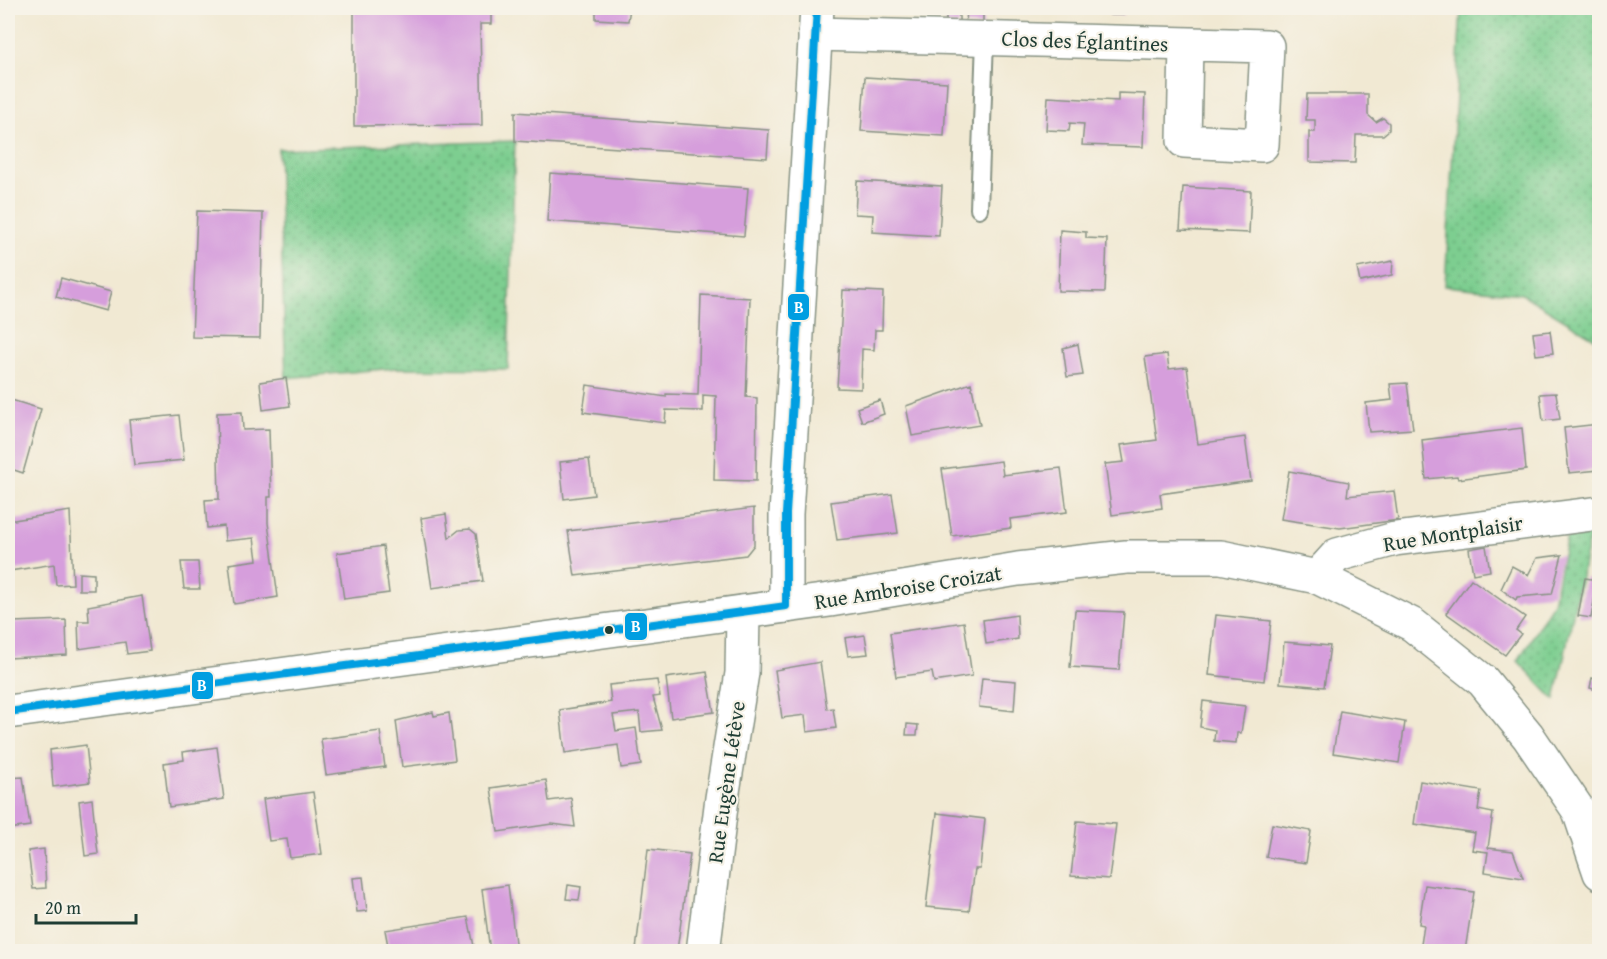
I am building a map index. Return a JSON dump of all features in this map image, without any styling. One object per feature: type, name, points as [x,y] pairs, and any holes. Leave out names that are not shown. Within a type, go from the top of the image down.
[{"type":"main road","name":"Clos des Églantines","points":[[816,21],[985,39],[1186,44]]},
{"type":"main road","points":[[786,606],[786,514],[816,21]]},
{"type":"main road","name":"Rue Montplaisir","points":[[1317,578],[1337,555],[1395,539],[1599,513]]},
{"type":"main road","name":"Rue Ambroise Croizat","points":[[8,712],[786,606],[1018,569],[1126,557],[1221,557],[1317,578],[1413,625],[1484,681],[1528,736],[1579,811],[1599,873]]},
{"type":"main road","name":"Rue Eugène Létève","points":[[703,951],[722,798],[742,674],[743,612]]},
{"type":"lane","name":"Clos des Églantines","points":[[979,209],[985,39]]},
{"type":"green space","points":[[1461,8],[1599,8],[1599,341],[1522,294],[1445,286]]},
{"type":"green space","points":[[515,141],[508,369],[396,368],[286,378],[278,149]]},
{"type":"green space","points":[[1590,534],[1555,700],[1518,661],[1553,603],[1567,536]]},
{"type":"building","points":[[354,8],[491,8],[491,24],[480,24],[482,125],[354,126]]},
{"type":"building","points":[[596,8],[630,8],[628,21],[596,19]]},
{"type":"building","points":[[871,8],[896,8],[895,11]]},
{"type":"building","points":[[967,8],[983,8],[983,26],[966,25]]},
{"type":"building","points":[[1110,8],[1123,8],[1123,15],[1110,15]]},
{"type":"building","points":[[952,10],[959,10],[959,25],[946,25],[946,16]]},
{"type":"building","points":[[865,77],[947,82],[944,136],[861,131]]},
{"type":"building","points":[[1118,93],[1145,94],[1143,147],[1082,145],[1084,124],[1070,123],[1069,131],[1046,130],[1048,97],[1118,101]]},
{"type":"building","points":[[1307,94],[1368,94],[1368,115],[1376,122],[1383,118],[1389,123],[1389,130],[1383,135],[1356,135],[1355,163],[1309,162],[1309,132],[1315,132],[1315,120],[1306,120]]},
{"type":"building","points":[[515,112],[769,130],[767,158],[515,141]]},
{"type":"building","points":[[550,173],[748,188],[744,236],[547,221]]},
{"type":"building","points":[[857,181],[942,186],[939,236],[872,232],[873,215],[855,214]]},
{"type":"building","points":[[1183,187],[1251,191],[1249,233],[1180,230]]},
{"type":"building","points":[[197,211],[263,213],[260,338],[192,337]]},
{"type":"building","points":[[1060,230],[1086,232],[1086,238],[1107,239],[1105,292],[1058,291]]},
{"type":"building","points":[[1393,261],[1392,275],[1360,282],[1357,268]]},
{"type":"building","points":[[61,278],[111,292],[106,311],[56,297]]},
{"type":"building","points":[[843,290],[883,292],[882,330],[875,330],[874,350],[862,349],[861,389],[837,388]]},
{"type":"building","points":[[701,295],[750,298],[746,397],[757,398],[756,481],[714,480],[716,396],[703,395],[703,411],[666,410],[665,423],[583,412],[587,385],[666,397],[666,394],[698,395]]},
{"type":"building","points":[[1550,331],[1553,353],[1536,355],[1533,333]]},
{"type":"building","points":[[1078,344],[1083,375],[1067,377],[1063,348]]},
{"type":"building","points":[[1167,354],[1169,369],[1187,367],[1198,444],[1245,437],[1251,481],[1160,494],[1162,508],[1112,515],[1105,464],[1124,462],[1121,445],[1157,440],[1145,357]]},
{"type":"building","points":[[286,378],[290,406],[263,410],[260,382]]},
{"type":"building","points":[[971,383],[980,425],[912,436],[906,406]]},
{"type":"building","points":[[1407,383],[1413,429],[1369,432],[1366,403],[1392,400],[1390,384]]},
{"type":"building","points":[[1556,393],[1560,419],[1543,421],[1540,394]]},
{"type":"building","points":[[8,399],[41,409],[23,473],[8,468]]},
{"type":"building","points":[[880,400],[884,414],[862,422],[857,408]]},
{"type":"building","points":[[242,412],[243,430],[269,429],[271,497],[268,497],[268,523],[278,597],[234,604],[229,564],[257,560],[254,538],[225,541],[224,526],[207,528],[205,500],[219,499],[217,413]]},
{"type":"building","points":[[179,415],[184,460],[134,465],[129,420]]},
{"type":"building","points":[[1599,424],[1599,470],[1569,473],[1564,428]]},
{"type":"building","points":[[1522,428],[1526,470],[1458,479],[1457,476],[1426,479],[1422,440]]},
{"type":"building","points":[[589,459],[594,495],[564,499],[560,462]]},
{"type":"building","points":[[1001,461],[1003,475],[1061,468],[1067,512],[1010,519],[1011,528],[952,536],[942,469]]},
{"type":"building","points":[[1289,471],[1349,482],[1347,496],[1394,491],[1398,520],[1340,528],[1281,519]]},
{"type":"building","points":[[892,494],[898,533],[837,540],[831,502]]},
{"type":"building","points":[[754,508],[754,545],[746,555],[575,576],[568,531]]},
{"type":"building","points":[[70,511],[73,584],[56,585],[54,564],[10,571],[8,592],[8,521]]},
{"type":"building","points":[[446,514],[449,538],[459,530],[470,529],[476,534],[483,581],[432,588],[421,518]]},
{"type":"building","points":[[383,546],[389,593],[344,599],[337,553]]},
{"type":"building","points":[[1486,546],[1490,571],[1473,574],[1469,549]]},
{"type":"building","points":[[1562,555],[1552,594],[1517,597],[1516,600],[1501,589],[1512,566],[1528,575],[1537,558]]},
{"type":"building","points":[[181,562],[198,562],[200,589],[184,589]]},
{"type":"building","points":[[79,573],[94,574],[94,590],[79,590]]},
{"type":"building","points":[[1585,578],[1598,580],[1591,618],[1578,616]]},
{"type":"building","points":[[1471,579],[1525,617],[1516,630],[1521,634],[1505,655],[1446,613]]},
{"type":"building","points":[[142,596],[150,651],[127,654],[125,642],[79,649],[78,621],[89,621],[88,606]]},
{"type":"building","points":[[8,606],[12,606],[13,622],[66,620],[67,655],[8,658]]},
{"type":"building","points":[[1075,610],[1124,612],[1119,670],[1070,667]]},
{"type":"building","points":[[1017,615],[1018,639],[986,644],[983,620]]},
{"type":"building","points":[[1216,615],[1271,621],[1264,681],[1209,675]]},
{"type":"building","points":[[964,622],[972,676],[934,682],[932,672],[896,677],[890,633]]},
{"type":"building","points":[[865,635],[868,654],[848,656],[845,638]]},
{"type":"building","points":[[1284,642],[1330,646],[1324,687],[1280,683]]},
{"type":"building","points":[[820,662],[827,709],[833,708],[836,728],[807,732],[805,715],[782,718],[775,670]]},
{"type":"building","points":[[707,672],[714,712],[671,718],[666,678]]},
{"type":"building","points":[[982,678],[1016,681],[1014,711],[979,707]]},
{"type":"building","points":[[1592,678],[1599,680],[1599,691],[1590,688]]},
{"type":"building","points":[[657,680],[660,696],[653,697],[662,730],[641,732],[639,712],[613,715],[616,731],[636,728],[641,765],[621,768],[618,745],[565,753],[560,710],[611,702],[609,685]]},
{"type":"building","points":[[1203,701],[1245,706],[1241,733],[1237,733],[1236,743],[1214,741],[1215,730],[1200,727]]},
{"type":"building","points":[[1340,711],[1405,722],[1399,763],[1333,753]]},
{"type":"building","points":[[433,712],[434,716],[449,713],[455,760],[402,767],[396,721]]},
{"type":"building","points":[[907,724],[918,725],[917,735],[906,735]]},
{"type":"building","points":[[380,731],[385,767],[326,775],[321,739]]},
{"type":"building","points":[[86,745],[90,782],[53,787],[50,750]]},
{"type":"building","points":[[217,747],[224,799],[169,807],[164,763],[184,760],[183,752]]},
{"type":"building","points":[[23,777],[30,826],[8,829],[8,778]]},
{"type":"building","points":[[546,780],[549,801],[571,798],[575,827],[552,824],[498,832],[491,788]]},
{"type":"building","points":[[1420,781],[1481,791],[1478,810],[1493,813],[1488,848],[1513,851],[1523,878],[1485,872],[1488,852],[1472,850],[1475,833],[1414,824]]},
{"type":"building","points":[[313,792],[322,854],[290,858],[287,839],[269,841],[263,799]]},
{"type":"building","points":[[92,799],[98,854],[85,856],[79,801]]},
{"type":"building","points":[[937,813],[985,819],[980,869],[975,869],[969,911],[926,907]]},
{"type":"building","points":[[1077,821],[1116,824],[1109,879],[1071,876]]},
{"type":"building","points":[[1272,824],[1311,831],[1306,863],[1266,857]]},
{"type":"building","points":[[44,849],[46,888],[33,889],[28,851]]},
{"type":"building","points":[[648,849],[690,854],[677,951],[636,950]]},
{"type":"building","points":[[363,877],[367,911],[357,912],[353,878]]},
{"type":"building","points":[[508,885],[516,951],[490,951],[482,889]]},
{"type":"building","points":[[568,885],[581,887],[579,900],[566,899]]},
{"type":"building","points":[[1425,885],[1474,892],[1465,951],[1420,951],[1424,925],[1419,924]]},
{"type":"building","points":[[468,917],[475,951],[389,951],[385,930]]},
{"type":"transit line","name":"B","points":[[786,606],[786,514],[817,8]]},
{"type":"transit line","name":"B","points":[[8,712],[786,606]]}]
